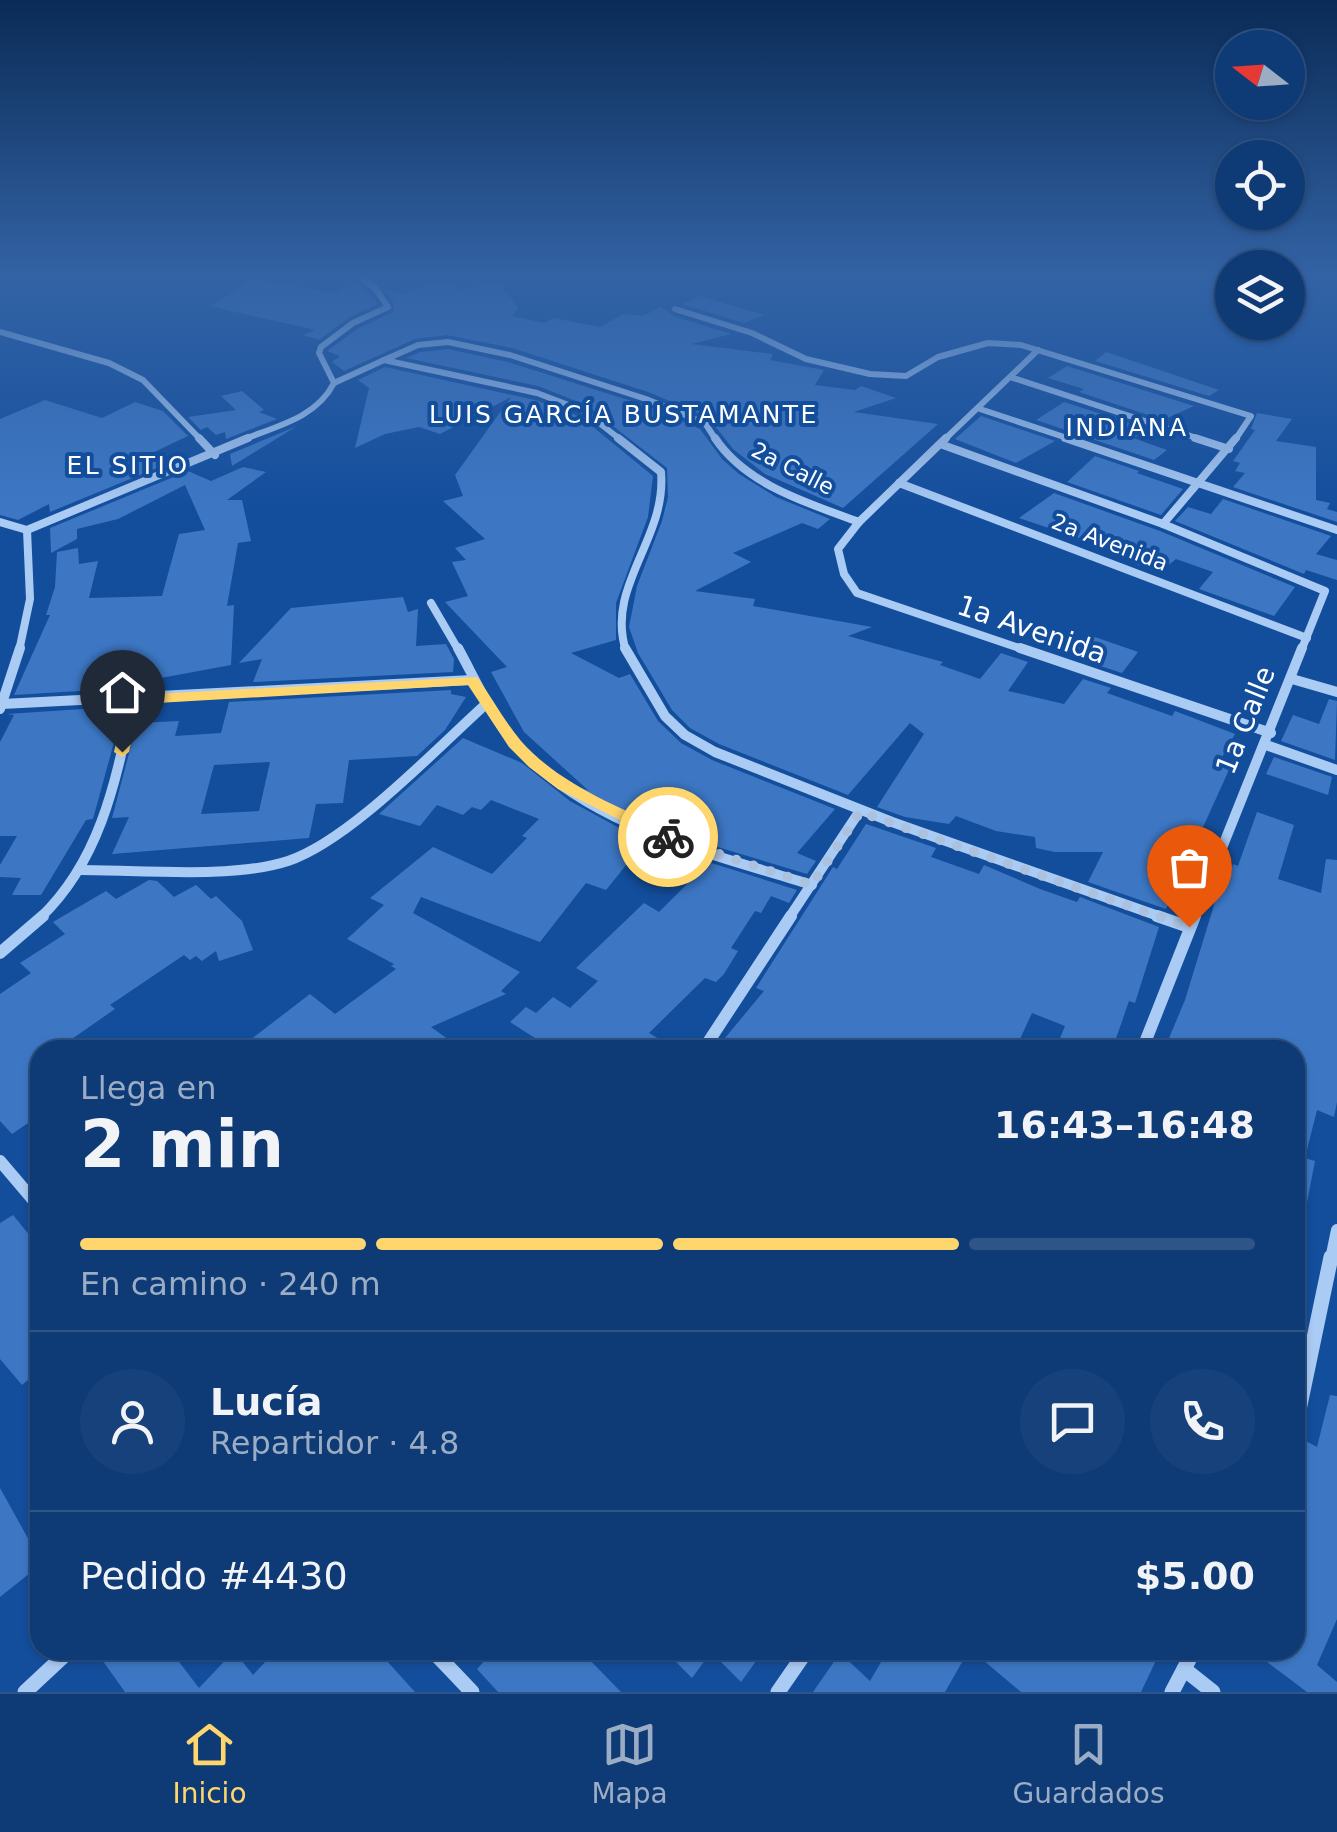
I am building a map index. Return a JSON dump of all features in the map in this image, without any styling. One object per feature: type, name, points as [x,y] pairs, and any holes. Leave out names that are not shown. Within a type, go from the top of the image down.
[{"type":"street","points":[[74,353],[109,363],[142,380],[214,454]]},
{"type":"street","points":[[0,522],[27,530],[315,410],[334,383],[319,353]]},
{"type":"street","name":"2a Calle","points":[[334,383],[398,353]]},
{"type":"street","name":"2a Calle","points":[[497,353],[646,399],[705,423],[730,461],[815,507],[859,522]]},
{"type":"street","points":[[792,353],[806,360],[870,374],[912,375],[938,357],[952,353]]},
{"type":"street","points":[[859,522],[1035,353]]},
{"type":"street","points":[[942,445],[1163,524],[1200,485],[1251,416],[1048,353]]},
{"type":"street","points":[[384,360],[558,400],[584,411],[662,472],[664,484],[653,532],[619,606],[623,644],[670,722],[707,748],[860,812],[1189,927]]},
{"type":"street","points":[[1010,377],[1229,449]]},
{"type":"street","points":[[980,408],[1337,530]]},
{"type":"street","name":"2a Avenida","points":[[899,483],[1306,638]]},
{"type":"street","name":"1a Avenida","points":[[859,522],[838,549],[844,574],[857,593],[1271,733]]},
{"type":"street","name":"1a Calle","points":[[1146,1040],[1325,591],[1163,524]]},
{"type":"street","points":[[27,530],[34,564],[32,589],[24,637],[1,707],[472,680]]},
{"type":"street","points":[[431,602],[456,640],[486,704],[514,743],[564,786],[682,843],[812,885]]},
{"type":"street","points":[[1292,678],[1337,692]]},
{"type":"street","points":[[0,954],[30,928],[81,870],[116,778],[134,700]]},
{"type":"street","points":[[81,870],[264,867],[290,860],[338,835],[486,704]]},
{"type":"street","points":[[1266,745],[1337,770]]},
{"type":"street","points":[[710,1040],[860,812]]},
{"type":"street","points":[[0,1162],[30,1196]]},
{"type":"street","points":[[1305,1382],[1337,1230]]},
{"type":"street","points":[[25,1692],[59,1660]]},
{"type":"street","points":[[442,1660],[472,1692]]},
{"type":"street","points":[[778,1692],[800,1660]]},
{"type":"street","points":[[1172,1692],[1189,1660]]},
{"type":"street","points":[[1184,1669],[1212,1692]]},
{"type":"building","points":[[332,353],[384,353],[344,371],[332,362],[340,356]]},
{"type":"building","points":[[418,353],[466,353],[508,362],[644,405],[700,429],[722,459],[776,497],[830,519],[818,529],[802,523],[733,553],[751,562],[695,591],[755,599],[753,606],[872,627],[848,636],[943,662],[940,665],[980,679],[1001,653],[1028,662],[1008,691],[1064,704],[1083,679],[1111,688],[1107,693],[1172,716],[1175,711],[1235,734],[1222,757],[1233,761],[1166,909],[1088,882],[1103,852],[1055,852],[1036,848],[1035,837],[996,831],[956,816],[949,824],[905,817],[877,807],[924,734],[910,723],[848,795],[719,744],[690,728],[672,710],[638,653],[629,627],[637,586],[668,497],[667,468],[586,405],[538,386],[406,358]]},
{"type":"building","points":[[527,353],[773,354],[770,360],[824,370],[815,385],[855,390],[861,386],[896,398],[854,412],[938,424],[843,508],[765,474],[733,449],[708,417],[648,392]]},
{"type":"building","points":[[1109,353],[1219,390],[1209,396],[1095,361]]},
{"type":"building","points":[[1067,366],[1194,406],[1163,420],[1048,378]]},
{"type":"building","points":[[385,367],[535,400],[581,417],[653,476],[648,517],[616,603],[616,640],[571,653],[619,678],[630,674],[658,721],[681,743],[712,760],[835,809],[797,853],[816,861],[807,874],[701,842],[710,832],[649,801],[635,816],[616,807],[579,787],[589,791],[524,732],[491,672],[507,667],[445,602],[468,596],[452,562],[466,560],[455,548],[485,539],[443,501],[463,496],[455,475],[511,397],[440,434],[419,427],[385,434],[355,448],[369,388],[358,380]]},
{"type":"building","points":[[242,391],[264,410],[259,412],[277,419],[226,439],[225,432],[216,435],[207,427],[201,430],[188,417],[236,410],[221,396]]},
{"type":"building","points":[[45,400],[102,418],[135,402],[163,411],[188,436],[150,454],[169,463],[50,512],[49,504],[18,520],[0,515],[0,419]]},
{"type":"building","points":[[1064,402],[1148,429],[1133,438],[1167,450],[1154,460],[1036,420]]},
{"type":"building","points":[[1257,413],[1292,419],[1276,441],[1316,447],[1316,500],[1330,503],[1327,509],[1337,512],[1337,522],[1233,487],[1245,473],[1235,471],[1240,463],[1233,461],[1255,430],[1251,429]]},
{"type":"building","points":[[981,416],[1055,441],[1016,463],[955,439]]},
{"type":"building","points":[[297,426],[232,466],[230,454]]},
{"type":"building","points":[[1095,456],[1183,489],[1161,515],[1067,482]]},
{"type":"building","points":[[243,467],[266,472],[227,500],[242,500],[251,541],[238,543],[227,606],[234,605],[231,665],[96,690],[14,695],[50,615],[46,615],[55,587],[57,552],[78,548],[79,564],[98,561],[89,598],[162,596],[179,534],[205,530],[185,485],[118,519],[77,529],[77,539],[51,553],[50,528],[188,471],[211,481]]},
{"type":"building","points":[[1054,493],[1160,531],[1295,587],[1274,616],[1199,589],[1213,572],[1176,559],[1159,573],[1135,564],[1139,561],[1117,551],[1019,518]]},
{"type":"building","points":[[1223,499],[1331,536],[1316,554],[1337,560],[1337,580],[1306,570],[1304,574],[1175,521],[1188,507],[1211,514]]},
{"type":"building","points":[[403,597],[408,612],[418,609],[416,646],[446,644],[454,659],[453,672],[253,682],[262,659],[239,663],[291,608]]},
{"type":"building","points":[[1089,635],[1138,652],[1122,673],[1094,664],[1098,660],[1075,652]]},
{"type":"building","points":[[451,690],[451,694],[466,697],[445,730],[417,756],[349,760],[343,803],[316,804],[309,838],[112,854],[129,817],[112,818],[137,723],[179,721],[175,736],[221,733],[229,702]],"holes":[[[270,762],[259,811],[201,814],[214,765]]]},
{"type":"building","points":[[1329,699],[1337,701],[1335,760],[1281,741],[1293,715],[1319,724]]},
{"type":"building","points":[[115,709],[111,725],[119,724],[93,819],[86,820],[41,895],[12,895],[21,878],[0,877],[0,865],[17,836],[0,836],[0,742],[14,715],[7,714]]},
{"type":"building","points":[[463,738],[522,763],[570,801],[623,830],[619,833],[644,843],[606,890],[586,883],[540,942],[421,897],[413,913],[520,972],[501,991],[506,994],[431,1027],[449,1040],[250,1040],[310,994],[335,1014],[396,969],[391,966],[394,964],[347,939],[384,905],[370,898],[433,847],[492,874],[527,838],[522,836],[539,819],[491,800],[481,810],[472,807],[463,815],[437,805],[420,826],[379,814]]},
{"type":"building","points":[[1274,757],[1332,777],[1328,795],[1266,774]]},
{"type":"building","points":[[1257,812],[1294,825],[1278,879],[1321,893],[1326,859],[1337,860],[1337,1102],[1334,1117],[1317,1110],[1305,1158],[1305,1040],[1168,1040],[1185,1000],[1222,879],[1228,881],[1233,864],[1238,866]]},
{"type":"building","points":[[866,824],[936,848],[931,857],[979,874],[984,865],[1040,889],[1077,902],[1080,897],[1159,927],[1135,1003],[1129,1001],[1115,1040],[1059,1040],[1065,1026],[1032,1013],[1020,1040],[723,1040],[764,991],[756,988],[833,867],[837,869]]},
{"type":"building","points":[[689,856],[797,890],[789,903],[771,896],[761,913],[755,911],[731,948],[738,951],[724,974],[716,982],[705,978],[649,1033],[661,1040],[538,1040],[510,1022],[526,1007],[536,1013],[553,997],[570,1008],[598,981],[576,968],[644,903],[659,912],[698,873],[681,866]]},
{"type":"building","points":[[149,880],[157,881],[174,897],[196,885],[211,899],[216,896],[242,921],[253,950],[219,961],[216,951],[202,961],[184,955],[110,1005],[115,1009],[70,1040],[30,1040],[30,1122],[12,1134],[0,1121],[0,994],[31,973],[20,963],[65,934],[53,922],[106,891],[116,899]]},
{"type":"building","points":[[1305,1158],[1315,1161],[1305,1213]]},
{"type":"building","points":[[13,1215],[30,1236],[30,1378],[22,1385],[0,1359],[0,1223]]},
{"type":"building","points":[[1330,1395],[1337,1396],[1337,1619],[1317,1665],[1337,1682],[1337,1692],[1307,1692],[1264,1660],[1305,1660],[1305,1441],[1317,1447]]},
{"type":"building","points":[[0,1488],[30,1542],[30,1573],[0,1597]]},
{"type":"building","points":[[102,1660],[178,1660],[199,1688],[225,1660],[241,1660],[253,1675],[267,1660],[386,1660],[415,1692],[125,1692]]},
{"type":"building","points":[[485,1660],[590,1660],[621,1692],[498,1692],[477,1669]]},
{"type":"building","points":[[674,1660],[705,1660],[692,1678]]},
{"type":"building","points":[[719,1660],[757,1660],[741,1682]]},
{"type":"building","points":[[835,1660],[848,1660],[870,1681],[882,1660],[963,1660],[945,1692],[813,1692]]},
{"type":"building","points":[[983,1660],[1156,1660],[1141,1692],[1021,1692]]},
{"type":"way so far","points":[[668,837],[812,885],[860,812],[1189,927]]},
{"type":"district","name":"LUIS GARCÍA BUSTAMANTE","points":[[624,414]]},
{"type":"district","name":"INDIANA","points":[[1127,427]]},
{"type":"district","name":"EL SITIO","points":[[128,465]]},
{"type":"route","points":[[122,752],[134,700],[472,680],[514,743],[534,763],[564,786],[668,837]]}]
